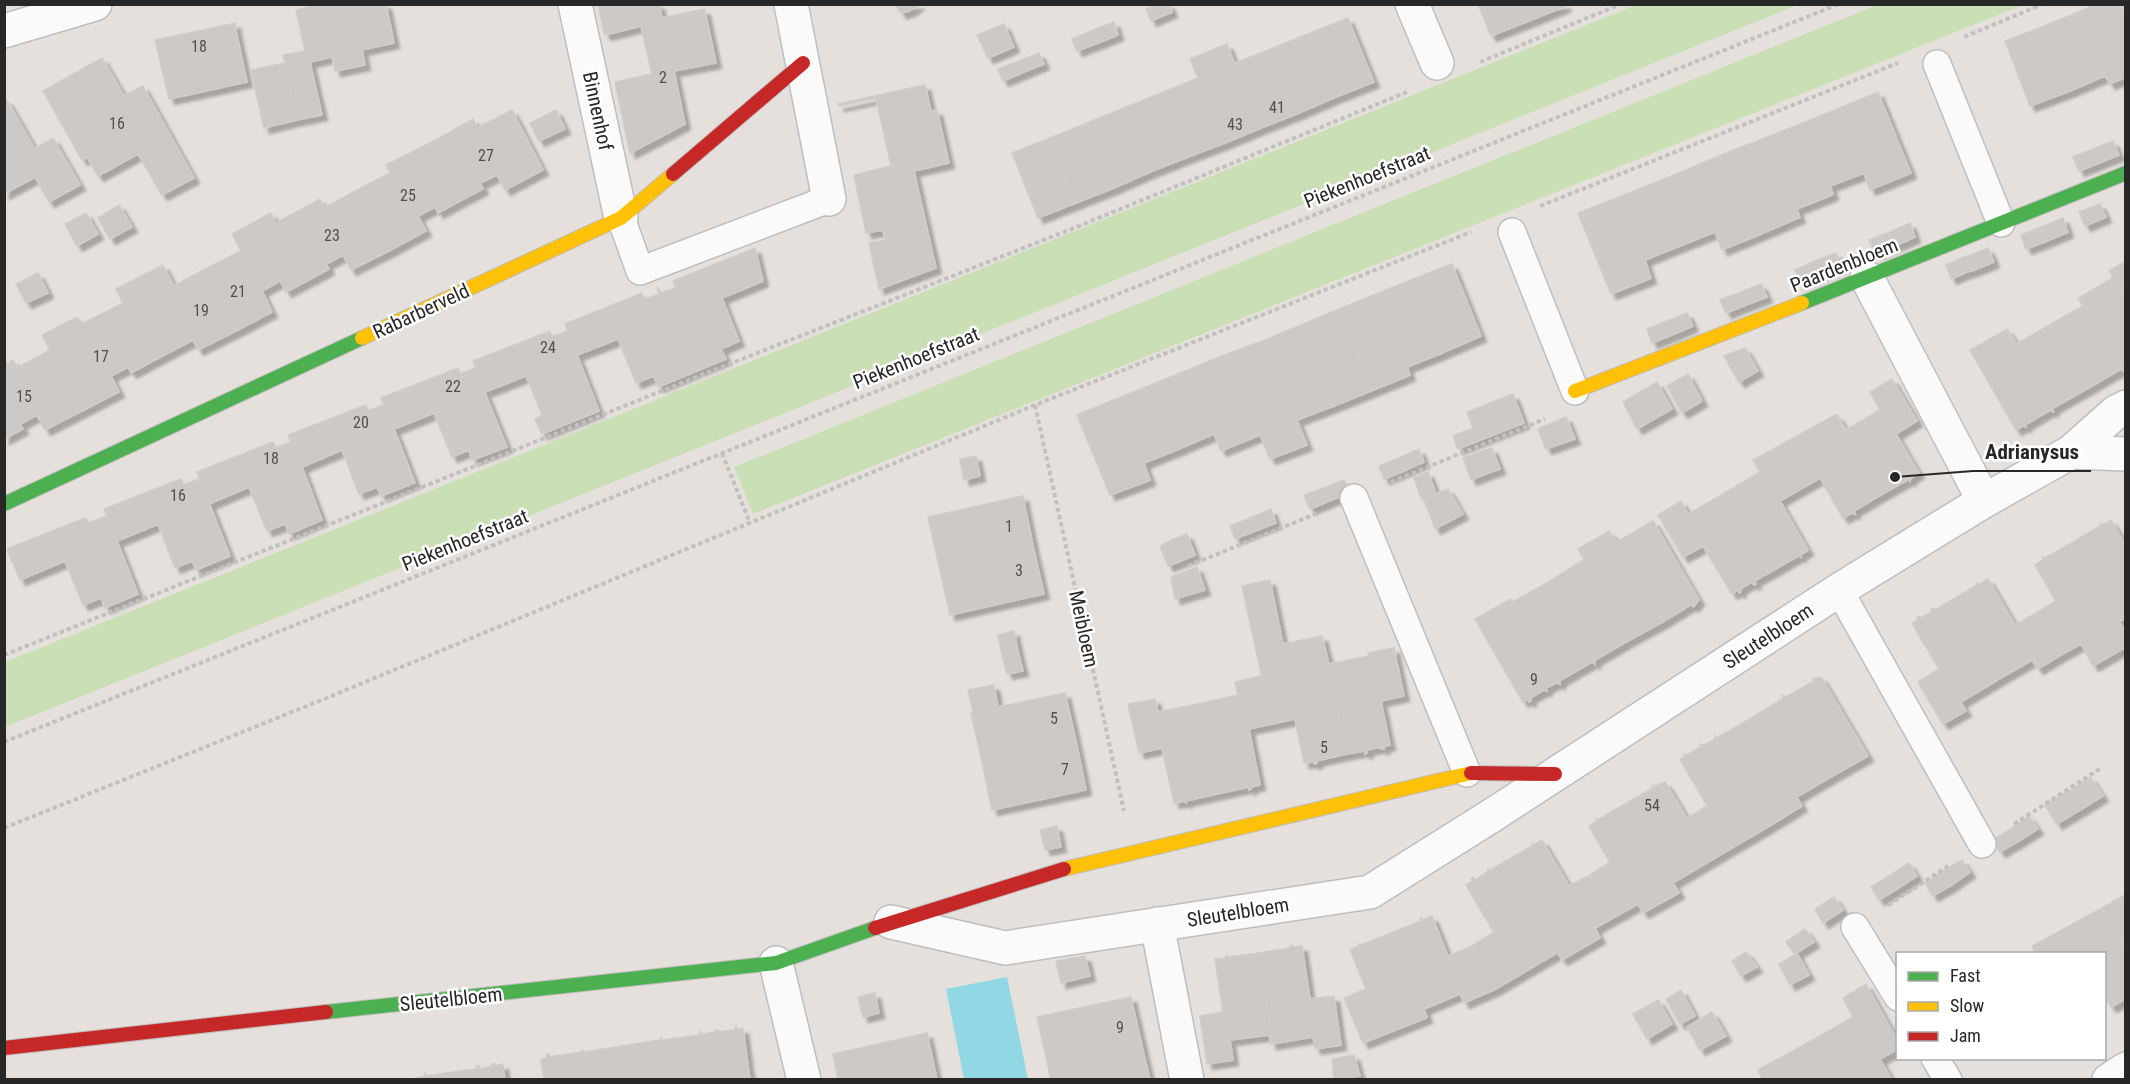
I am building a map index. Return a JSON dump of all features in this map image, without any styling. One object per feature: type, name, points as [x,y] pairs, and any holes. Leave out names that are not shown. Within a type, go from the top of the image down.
[{"type":"street","points":[[4,31],[95,4]]},
{"type":"street","name":"Binnenhof","points":[[575,4],[621,218]]},
{"type":"street","points":[[791,4],[829,200]]},
{"type":"street","points":[[1412,4],[1453,65]]},
{"type":"street","name":"Rabarberveld","points":[[4,504],[621,218],[803,63]]},
{"type":"street","name":"Paardenbloem","points":[[1575,391],[1867,278],[2126,173]]},
{"type":"street","points":[[1867,278],[1984,501]]},
{"type":"street","name":"Sleutelbloem","points":[[891,922],[1005,948],[1370,892],[1839,590],[1984,501],[2071,452],[2116,412],[2126,407]]},
{"type":"street","points":[[2071,452],[2126,454]]},
{"type":"street","name":"Sleutelbloem","points":[[4,1048],[776,963],[891,922],[1053,872],[1133,852],[1467,773],[1555,774]]},
{"type":"street","points":[[1157,924],[1187,1080]]},
{"type":"street","points":[[776,963],[804,1080]]},
{"type":"street","points":[[2109,1080],[2126,1070]]},
{"type":"lane","points":[[1937,64],[2001,222]]},
{"type":"lane","points":[[621,218],[640,271],[829,200]]},
{"type":"lane","points":[[1512,232],[1575,391]]},
{"type":"lane","points":[[1354,498],[1467,773]]},
{"type":"lane","points":[[1839,590],[1982,844]]},
{"type":"lane","points":[[1855,927],[1896,994]]},
{"type":"lane","points":[[1936,1060],[1947,1080]]},
{"type":"path","points":[[1453,65],[1621,4]]},
{"type":"path","name":"Piekenhoefstraat","points":[[4,742],[1839,4]]},
{"type":"path","points":[[4,655],[693,378],[1069,230],[1414,89]]},
{"type":"path","name":"Meibloem","points":[[750,523],[1035,405],[1133,852]]},
{"type":"path","points":[[4,828],[750,523],[722,453]]},
{"type":"green space","points":[[1636,5],[1798,5],[5,727],[5,662]]},
{"type":"green space","points":[[1877,5],[2023,5],[753,514],[734,467]]},
{"type":"water","points":[[1007,977],[1028,1079],[964,1079],[946,989]]},
{"type":"building","points":[[320,4],[386,4],[394,43],[362,50],[365,65],[335,71],[332,57],[310,62],[322,115],[297,120],[283,55],[305,51],[296,10]]},
{"type":"building","points":[[598,4],[659,4],[662,18],[704,9],[705,11],[604,33]]},
{"type":"building","points":[[895,4],[919,4],[902,14]]},
{"type":"building","points":[[1158,4],[1169,4],[1172,12],[1151,21],[1146,9]]},
{"type":"building","points":[[1478,4],[1522,4],[1529,21],[1491,36]]},
{"type":"building","points":[[1522,4],[1565,4],[1566,6],[1529,21]]},
{"type":"building","points":[[2096,4],[2121,4],[2126,15],[2126,77],[2110,84],[2081,11]]},
{"type":"building","points":[[705,11],[716,63],[674,71],[685,124],[630,153],[615,82],[652,74],[641,26],[606,35],[604,33]]},
{"type":"building","points":[[2081,11],[2110,84],[2105,76],[2070,91],[2044,26]]},
{"type":"building","points":[[1348,18],[1374,82],[1336,97],[1310,33]]},
{"type":"building","points":[[1114,22],[1118,35],[1098,43],[1093,30]]},
{"type":"building","points":[[236,23],[247,82],[169,99],[155,40]]},
{"type":"building","points":[[1004,24],[1014,47],[988,58],[977,35]]},
{"type":"building","points":[[2044,26],[2070,91],[2030,106],[2005,41]]},
{"type":"building","points":[[1093,30],[1098,43],[1077,51],[1072,39]]},
{"type":"building","points":[[1310,33],[1336,97],[1299,113],[1273,48]]},
{"type":"building","points":[[1227,44],[1261,128],[1225,143],[1190,59]]},
{"type":"building","points":[[1273,48],[1299,113],[1261,128],[1235,63]]},
{"type":"building","points":[[1039,53],[1044,64],[1024,72],[1019,61]]},
{"type":"building","points":[[102,58],[124,96],[143,86],[194,178],[162,195],[138,154],[98,176],[87,157],[82,160],[43,91]]},
{"type":"building","points":[[1019,61],[1024,72],[1003,81],[998,69]]},
{"type":"building","points":[[285,63],[297,120],[264,128],[251,70]]},
{"type":"building","points":[[1198,78],[1225,143],[1188,157],[1161,93]]},
{"type":"building","points":[[925,85],[931,111],[937,110],[949,163],[914,171],[936,268],[879,289],[869,243],[885,240],[883,230],[866,233],[854,175],[891,166],[876,98],[839,106],[838,104]]},
{"type":"building","points":[[1878,92],[1911,173],[1872,189],[1840,108]]},
{"type":"building","points":[[1161,93],[1188,157],[1150,172],[1124,108]]},
{"type":"building","points":[[7,100],[35,149],[53,138],[80,185],[49,202],[35,177],[4,194],[4,102]]},
{"type":"building","points":[[1124,108],[1150,172],[1114,188],[1087,123]]},
{"type":"building","points":[[1840,108],[1872,189],[1870,190],[1864,173],[1830,186],[1832,195],[1803,123]]},
{"type":"building","points":[[512,110],[543,170],[505,190],[497,175],[480,183],[483,189],[460,201],[430,143],[473,119],[477,128]]},
{"type":"building","points":[[556,110],[565,129],[539,141],[530,123]]},
{"type":"building","points":[[1087,123],[1114,188],[1076,203],[1050,138]]},
{"type":"building","points":[[1803,123],[1832,195],[1797,209],[1800,218],[1798,218],[1765,138]]},
{"type":"building","points":[[1050,138],[1076,203],[1038,218],[1012,153]]},
{"type":"building","points":[[1765,138],[1798,218],[1761,234],[1728,152]]},
{"type":"building","points":[[2113,141],[2119,155],[2099,163],[2093,149]]},
{"type":"building","points":[[430,143],[460,201],[438,213],[435,207],[418,216],[426,231],[389,251],[357,190],[390,173],[386,165]]},
{"type":"building","points":[[2093,149],[2099,163],[2079,171],[2073,157]]},
{"type":"building","points":[[1728,152],[1761,234],[1724,249],[1691,168]]},
{"type":"building","points":[[1691,168],[1724,249],[1722,250],[1715,232],[1680,246],[1654,183]]},
{"type":"building","points":[[1654,183],[1680,246],[1645,260],[1651,278],[1649,279],[1617,198]]},
{"type":"building","points":[[357,190],[389,251],[351,270],[343,255],[326,264],[329,269],[307,281],[276,223],[320,199],[324,208]]},
{"type":"building","points":[[1617,198],[1649,279],[1611,294],[1578,213]]},
{"type":"building","points":[[2100,204],[2106,217],[2085,226],[2079,212]]},
{"type":"building","points":[[119,205],[132,227],[110,239],[98,218]]},
{"type":"building","points":[[86,213],[98,234],[77,246],[65,224]]},
{"type":"building","points":[[271,213],[291,253],[271,264],[280,281],[262,291],[272,312],[236,331],[203,270],[241,251],[232,234]]},
{"type":"building","points":[[2063,218],[2068,232],[2047,241],[2041,227]]},
{"type":"building","points":[[1910,223],[1915,237],[1895,246],[1890,232]]},
{"type":"building","points":[[2041,227],[2047,241],[2026,249],[2021,235]]},
{"type":"building","points":[[1890,232],[1895,246],[1875,254],[1869,240]]},
{"type":"building","points":[[755,248],[763,281],[722,298],[739,341],[721,349],[726,359],[692,373],[657,288],[661,293],[676,288],[673,281]]},
{"type":"building","points":[[1988,248],[1994,262],[1972,271],[1966,257]]},
{"type":"building","points":[[291,253],[307,281],[286,292],[271,264]]},
{"type":"building","points":[[1836,253],[1841,267],[1821,275],[1815,261]]},
{"type":"building","points":[[1966,256],[1972,270],[1951,279],[1946,265]]},
{"type":"building","points":[[1815,261],[1821,275],[1800,284],[1795,270]]},
{"type":"building","points":[[2126,261],[2126,296],[2110,270]]},
{"type":"building","points":[[1452,264],[1481,336],[1442,353],[1413,279]]},
{"type":"building","points":[[163,265],[174,286],[203,270],[236,331],[198,350],[193,340],[153,361],[116,289]]},
{"type":"building","points":[[2109,270],[2126,296],[2126,367],[2123,371],[2080,297],[2113,278]]},
{"type":"building","points":[[38,273],[48,293],[26,303],[16,284]]},
{"type":"building","points":[[1413,279],[1442,353],[1407,367],[1410,375],[1408,376],[1376,294]]},
{"type":"building","points":[[1761,284],[1767,297],[1746,305],[1741,292]]},
{"type":"building","points":[[657,288],[692,373],[658,387],[654,376],[636,383],[618,339],[577,355],[565,324],[642,293],[644,300],[659,294]]},
{"type":"building","points":[[1741,292],[1746,305],[1726,313],[1720,300]]},
{"type":"building","points":[[1376,294],[1408,376],[1371,391],[1339,309]]},
{"type":"building","points":[[2080,297],[2123,371],[2121,369],[2087,389],[2049,325],[2083,306],[2078,298]]},
{"type":"building","points":[[123,303],[153,361],[131,373],[128,367],[111,376],[119,392],[82,411],[42,335],[77,317],[82,324]]},
{"type":"building","points":[[1339,309],[1371,391],[1334,406],[1301,325]]},
{"type":"building","points":[[1687,313],[1693,326],[1672,335],[1667,321]]},
{"type":"building","points":[[1667,321],[1672,335],[1652,343],[1647,329]]},
{"type":"building","points":[[1301,325],[1334,406],[1297,420],[1265,340]]},
{"type":"building","points":[[2049,325],[2087,389],[2053,408],[2053,411],[2006,330],[2017,344]]},
{"type":"building","points":[[2006,330],[2053,411],[2045,413],[2025,425],[2026,427],[2023,426],[2016,430],[1970,350]]},
{"type":"building","points":[[550,331],[552,337],[567,331],[599,411],[542,434],[535,419],[542,415],[526,376],[485,392],[473,361]]},
{"type":"building","points":[[1265,340],[1307,445],[1270,459],[1227,354]]},
{"type":"building","points":[[1745,348],[1758,371],[1739,382],[1724,356]]},
{"type":"building","points":[[50,350],[82,411],[45,430],[37,415],[20,424],[23,429],[4,439],[4,365],[13,360],[17,368]]},
{"type":"building","points":[[1227,354],[1260,435],[1223,450],[1190,369]]},
{"type":"building","points":[[458,368],[460,374],[475,368],[507,447],[472,460],[469,450],[452,457],[434,413],[394,429],[414,483],[381,398]]},
{"type":"building","points":[[1190,369],[1223,450],[1221,451],[1214,434],[1179,449],[1153,384]]},
{"type":"building","points":[[1688,374],[1702,401],[1682,413],[1667,386]]},
{"type":"building","points":[[1892,379],[1917,421],[1896,434],[1919,473],[1910,481],[1909,479],[1881,495],[1835,415],[1846,430],[1880,410],[1870,392]]},
{"type":"building","points":[[1657,382],[1672,409],[1637,429],[1623,402]]},
{"type":"building","points":[[1153,384],[1179,449],[1144,463],[1150,480],[1148,481],[1116,399]]},
{"type":"building","points":[[1513,394],[1524,423],[1478,441],[1467,412]]},
{"type":"building","points":[[1116,399],[1148,481],[1110,495],[1077,415]]},
{"type":"building","points":[[366,405],[368,411],[383,405],[414,483],[381,496],[377,487],[359,494],[342,450],[302,467],[322,520],[288,435]]},
{"type":"building","points":[[1835,415],[1881,495],[1854,511],[1855,514],[1852,513],[1843,518],[1820,478],[1799,490],[1775,448]]},
{"type":"building","points":[[1566,417],[1575,439],[1560,444],[1552,423]]},
{"type":"building","points":[[1552,423],[1560,444],[1546,449],[1538,429]]},
{"type":"building","points":[[1473,428],[1478,441],[1458,449],[1453,436]]},
{"type":"building","points":[[273,442],[276,448],[291,442],[322,520],[289,534],[285,524],[267,531],[249,487],[209,504],[197,472]]},
{"type":"building","points":[[1492,448],[1500,469],[1486,474],[1477,453]]},
{"type":"building","points":[[1775,448],[1799,490],[1780,501],[1808,550],[1800,555],[1801,557],[1798,556],[1769,573],[1723,494],[1760,472],[1753,460]]},
{"type":"building","points":[[1419,449],[1424,462],[1404,471],[1399,458]]},
{"type":"building","points":[[1477,453],[1486,474],[1471,480],[1463,458]]},
{"type":"building","points":[[976,456],[980,476],[964,480],[960,459]]},
{"type":"building","points":[[1399,458],[1404,471],[1384,479],[1379,466]]},
{"type":"building","points":[[1428,472],[1436,494],[1422,500],[1414,478]]},
{"type":"building","points":[[181,479],[184,485],[199,479],[230,556],[196,570],[192,561],[175,568],[158,524],[117,541],[138,594],[104,509]]},
{"type":"building","points":[[1344,480],[1350,493],[1329,501],[1324,488]]},
{"type":"building","points":[[1324,488],[1329,501],[1310,509],[1304,495]]},
{"type":"building","points":[[1448,489],[1463,514],[1435,529],[1424,499]]},
{"type":"building","points":[[1723,494],[1769,573],[1754,581],[1756,584],[1752,582],[1740,589],[1741,592],[1739,593],[1738,590],[1732,594],[1703,546],[1683,557],[1658,515],[1681,501],[1688,514]]},
{"type":"building","points":[[1023,496],[1033,546],[939,566],[928,517]]},
{"type":"building","points":[[1271,509],[1276,523],[1255,531],[1250,518]]},
{"type":"building","points":[[107,516],[138,594],[105,608],[101,598],[83,605],[65,561],[20,580],[7,549],[85,518],[88,523]]},
{"type":"building","points":[[1250,518],[1255,531],[1235,539],[1230,526]]},
{"type":"building","points":[[2111,520],[2126,546],[2126,618],[2119,622],[2073,542],[2100,526],[2101,523],[2102,525]]},
{"type":"building","points":[[1653,521],[1699,600],[1693,607],[1692,604],[1663,622],[1617,542]]},
{"type":"building","points":[[1609,531],[1663,622],[1628,641],[1582,561],[1585,561],[1578,549]]},
{"type":"building","points":[[1187,534],[1195,555],[1181,561],[1172,540]]},
{"type":"building","points":[[1172,540],[1181,561],[1168,566],[1160,546]]},
{"type":"building","points":[[2073,542],[2126,633],[2126,647],[2093,666],[2081,644],[2061,655],[2036,613],[2056,601],[2035,565],[2043,560],[2042,557],[2045,558]]},
{"type":"building","points":[[1033,546],[1044,594],[950,615],[939,566]]},
{"type":"building","points":[[1582,561],[1628,641],[1595,660],[1595,664],[1548,582]]},
{"type":"building","points":[[1197,567],[1205,590],[1175,599],[1171,577]]},
{"type":"building","points":[[1988,579],[2015,625],[2036,613],[2061,655],[2038,669],[2032,660],[1996,681],[1950,601],[1977,585],[1976,583],[1980,584]]},
{"type":"building","points":[[1270,580],[1283,644],[1322,636],[1347,754],[1316,761],[1317,763],[1314,764],[1314,762],[1304,763],[1295,719],[1272,724],[1242,586]]},
{"type":"building","points":[[1548,582],[1595,664],[1592,662],[1560,683],[1513,602]]},
{"type":"building","points":[[1511,599],[1560,683],[1546,688],[1547,691],[1544,690],[1530,698],[1529,702],[1528,699],[1523,702],[1475,619]]},
{"type":"building","points":[[1950,601],[1996,681],[1961,702],[1966,711],[1943,724],[1918,682],[1939,669],[1912,623],[1918,620],[1917,617],[1920,618],[1932,612],[1931,609],[1935,610]]},
{"type":"building","points":[[1014,631],[1018,651],[1002,655],[998,635]]},
{"type":"building","points":[[1322,636],[1329,664],[1394,648],[1404,696],[1381,701],[1390,745],[1383,747],[1384,749],[1381,747],[1367,750],[1365,754],[1365,751],[1347,754]]},
{"type":"building","points":[[1018,651],[1023,671],[1007,674],[1002,655]]},
{"type":"building","points":[[1261,676],[1272,724],[1249,729],[1260,785],[1251,787],[1249,790],[1249,787],[1217,794],[1198,704],[1238,695],[1235,682]]},
{"type":"building","points":[[1821,677],[1868,756],[1831,777],[1784,696],[1814,681],[1813,679]]},
{"type":"building","points":[[994,685],[998,707],[1065,693],[1076,741],[982,762],[968,690]]},
{"type":"building","points":[[1782,696],[1784,696],[1831,777],[1797,797],[1751,718],[1784,698]]},
{"type":"building","points":[[1155,699],[1158,712],[1198,704],[1217,794],[1186,801],[1186,803],[1184,801],[1174,803],[1162,748],[1139,753],[1128,704]]},
{"type":"building","points":[[1751,718],[1802,806],[1768,827],[1715,736],[1717,738]]},
{"type":"building","points":[[1715,736],[1768,827],[1732,848],[1680,759],[1685,757],[1684,754],[1687,755],[1701,747],[1700,744],[1704,745],[1715,739]]},
{"type":"building","points":[[1076,741],[1086,790],[992,810],[982,762]]},
{"type":"building","points":[[2090,777],[2103,796],[2090,804],[2078,785]]},
{"type":"building","points":[[1665,782],[1687,818],[1707,806],[1732,848],[1673,883],[1627,803],[1654,787],[1653,785]]},
{"type":"building","points":[[2078,785],[2090,804],[2057,824],[2045,805]]},
{"type":"building","points":[[1627,803],[1679,893],[1643,913],[1638,904],[1615,917],[1590,875],[1610,862],[1589,826],[1597,821],[1596,819],[1606,816]]},
{"type":"building","points":[[2029,816],[2038,829],[2019,841],[2011,829]]},
{"type":"building","points":[[1057,826],[1061,847],[1045,850],[1040,830]]},
{"type":"building","points":[[2011,829],[2019,841],[2000,852],[1992,840]]},
{"type":"building","points":[[1542,840],[1569,886],[1590,875],[1615,917],[1595,928],[1600,938],[1562,960],[1504,862],[1532,846],[1533,843],[1534,845]]},
{"type":"building","points":[[1962,860],[1970,872],[1952,885],[1943,871]]},
{"type":"building","points":[[1504,862],[1557,953],[1494,990],[1472,946],[1494,932],[1466,885],[1473,881],[1471,879],[1473,877],[1475,880],[1488,869],[1489,871]]},
{"type":"building","points":[[1909,863],[1917,876],[1897,889],[1889,876]]},
{"type":"building","points":[[1943,871],[1952,885],[1933,896],[1925,883]]},
{"type":"building","points":[[1889,876],[1897,889],[1879,900],[1871,887]]},
{"type":"building","points":[[2126,894],[2126,951],[2102,908]]},
{"type":"building","points":[[1834,897],[1843,910],[1823,923],[1815,909]]},
{"type":"building","points":[[2102,908],[2126,951],[2126,999],[2111,1007],[2106,998],[2106,952],[2081,952],[2067,927]]},
{"type":"building","points":[[1432,916],[1448,956],[1472,946],[1494,990],[1464,1003],[1460,994],[1424,1009],[1426,1018],[1391,933],[1421,921],[1420,918],[1423,920]]},
{"type":"building","points":[[2067,927],[2081,952],[2035,952],[2032,946]]},
{"type":"building","points":[[1805,929],[1814,942],[1795,954],[1786,942]]},
{"type":"building","points":[[1391,933],[1426,1018],[1363,1043],[1344,998],[1366,989],[1350,950],[1359,946],[1358,944],[1361,945]]},
{"type":"building","points":[[1292,945],[1293,947],[1302,946],[1310,999],[1334,996],[1341,1045],[1315,1049],[1313,1037],[1273,1044],[1259,953],[1291,948]]},
{"type":"building","points":[[1746,952],[1757,967],[1741,976],[1732,961]]},
{"type":"building","points":[[1259,953],[1273,1044],[1271,1044],[1269,1035],[1230,1040],[1233,1060],[1207,1064],[1200,1016],[1223,1012],[1215,959],[1225,958],[1227,955],[1227,957]]},
{"type":"building","points":[[1797,953],[1809,975],[1790,985],[1779,964]]},
{"type":"building","points":[[1085,956],[1090,976],[1061,983],[1056,961]]},
{"type":"building","points":[[1866,984],[1896,1038],[1896,1050],[1880,1059],[1892,1080],[1841,1080],[1818,1037],[1853,1017],[1843,998]]},
{"type":"building","points":[[1681,990],[1695,1016],[1680,1024],[1666,999]]},
{"type":"building","points":[[875,993],[879,1013],[863,1017],[858,997]]},
{"type":"building","points":[[1131,997],[1142,1046],[1048,1066],[1037,1017]]},
{"type":"building","points":[[1658,1000],[1672,1024],[1647,1039],[1633,1014]]},
{"type":"building","points":[[1712,1012],[1726,1036],[1700,1050],[1687,1027]]},
{"type":"building","points":[[736,1026],[737,1029],[743,1028],[750,1080],[708,1080],[701,1032],[703,1034],[716,1032],[715,1030],[718,1032],[734,1030]]},
{"type":"building","points":[[700,1032],[708,1080],[667,1080],[661,1038],[663,1040],[700,1035]]},
{"type":"building","points":[[927,1033],[937,1080],[838,1080],[833,1054]]},
{"type":"building","points":[[1818,1037],[1841,1080],[1763,1080],[1758,1070]]},
{"type":"building","points":[[661,1038],[667,1080],[627,1080],[622,1046]]},
{"type":"building","points":[[622,1046],[627,1080],[586,1080],[582,1050],[584,1052]]},
{"type":"building","points":[[1142,1046],[1150,1080],[1051,1080],[1048,1066]]},
{"type":"building","points":[[582,1050],[586,1080],[544,1080],[541,1059],[547,1058],[546,1055],[549,1054],[549,1057]]},
{"type":"building","points":[[1354,1055],[1360,1076],[1334,1080],[1332,1059]]},
{"type":"building","points":[[492,1064],[495,1066],[503,1064],[505,1080],[460,1080],[459,1071],[477,1069],[476,1066],[479,1066],[479,1069],[493,1066]]},
{"type":"building","points":[[459,1071],[460,1080],[416,1080],[416,1078],[425,1076],[425,1073],[427,1076]]},
{"type":"traffic: fast","points":[[1802,303],[2126,173]]},
{"type":"traffic: fast","points":[[4,504],[362,338]]},
{"type":"traffic: fast","points":[[326,1012],[776,963],[875,928]]},
{"type":"traffic: slow","points":[[362,338],[621,218],[673,174]]},
{"type":"traffic: slow","points":[[1575,391],[1802,303]]},
{"type":"traffic: slow","points":[[1064,869],[1471,773]]},
{"type":"traffic: jam","points":[[673,174],[803,63]]},
{"type":"traffic: jam","points":[[1471,773],[1555,774]]},
{"type":"traffic: jam","points":[[875,928],[1064,869]]},
{"type":"traffic: jam","points":[[4,1048],[326,1012]]},
{"type":"place","name":"Adrianysus","points":[[1895,477]]}]
